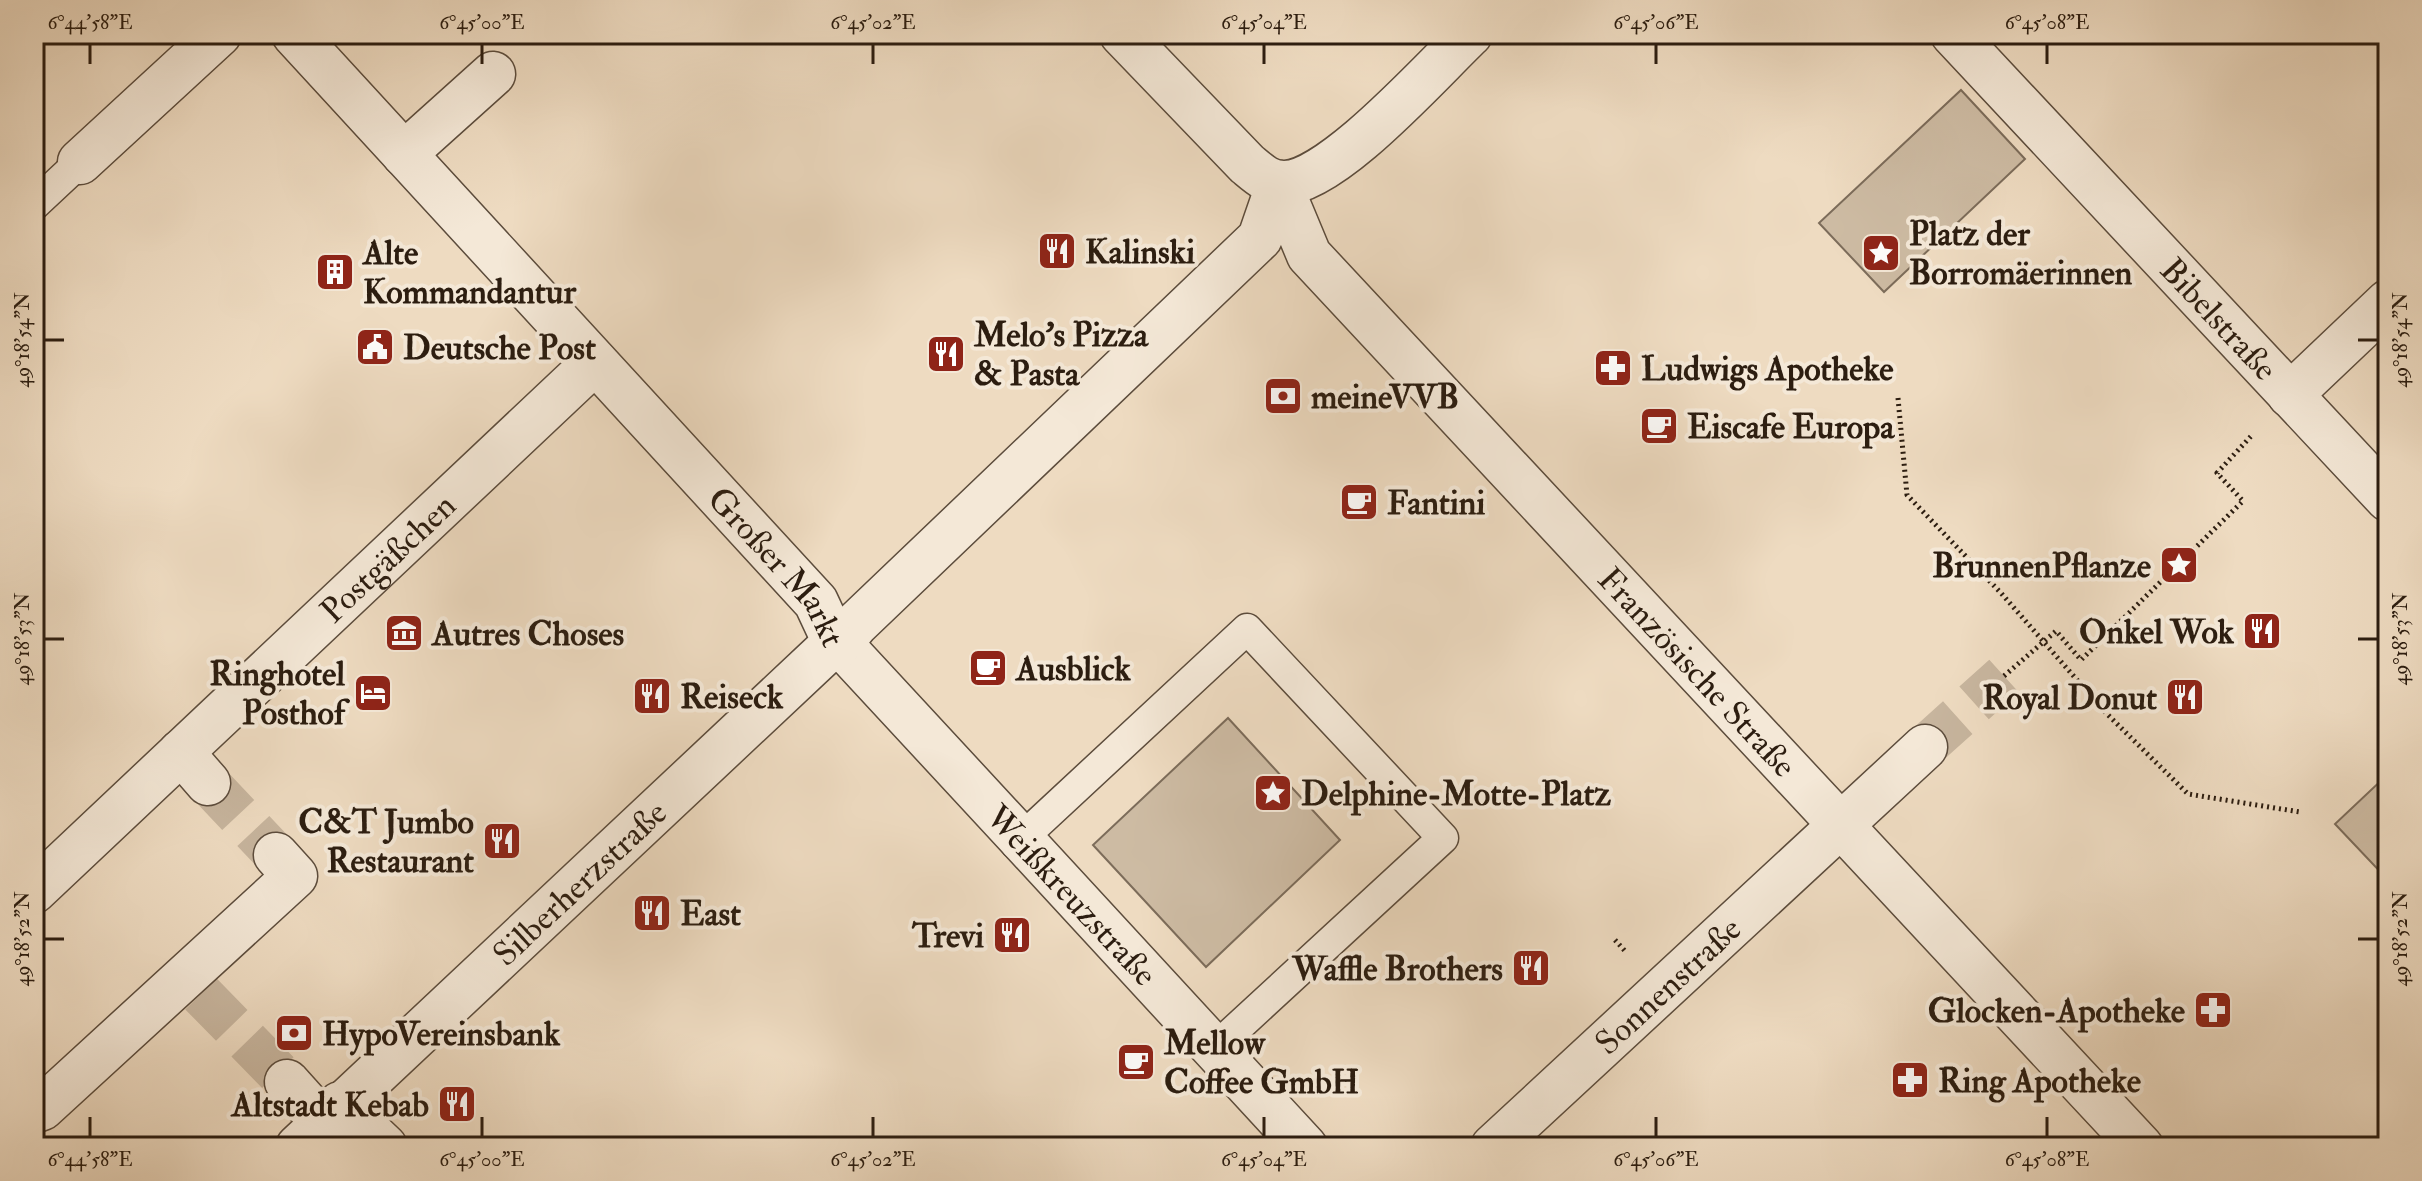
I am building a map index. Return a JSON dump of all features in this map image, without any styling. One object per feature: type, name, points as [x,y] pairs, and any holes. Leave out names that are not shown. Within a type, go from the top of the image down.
[{"type":"street","points":[[80,162],[219,34]]},
{"type":"street","name":"Großer Markt","points":[[294,34],[816,602],[837,647],[856,624],[1260,238],[1279,183]]},
{"type":"street","points":[[1122,34],[1247,164],[1264,178],[1279,183],[1302,180],[1340,157],[1470,34]]},
{"type":"street","name":"Bibelstraße","points":[[1953,34],[2388,499]]},
{"type":"street","points":[[404,154],[493,74]]},
{"type":"street","name":"Französische Straße","points":[[1279,183],[1309,255],[2141,1147]]},
{"type":"street","points":[[2290,395],[2388,302]]},
{"type":"street","name":"Postgäßchen","points":[[34,891],[195,767],[595,362]]},
{"type":"street","name":"Weißkreuzstraße","points":[[837,647],[845,649],[1305,1147]]},
{"type":"street","name":"Silberherzstraße","points":[[320,1124],[824,653],[837,647]]},
{"type":"street","name":"Sonnenstraße","points":[[1493,1147],[1925,747]]},
{"type":"street","points":[[34,1111],[42,1108],[194,986],[295,876],[276,855]]},
{"type":"street","points":[[287,1082],[320,1124],[385,1147]]},
{"type":"lane","points":[[34,205],[80,162]]},
{"type":"lane","points":[[1021,839],[1247,629],[1443,838],[1213,1050]]},
{"type":"path","points":[[1898,398],[1907,495],[2106,713],[2188,794],[2300,812]]},
{"type":"path","points":[[2004,676],[2056,631],[2081,660],[2243,501],[2217,473],[2255,432]]},
{"type":"shaded area","points":[[1961,90],[2025,159],[1884,292],[1819,223]]},
{"type":"shaded area","points":[[1228,718],[1340,840],[1206,967],[1093,845]]},
{"type":"shaded area","points":[[2388,774],[2388,880],[2335,824]]},
{"type":"tunnel","points":[[1925,747],[2004,676]]},
{"type":"tunnel","points":[[208,783],[276,855]]},
{"type":"tunnel","points":[[201,994],[287,1082]]},
{"type":"place","name":"Kalinski","points":[[1057,251]]},
{"type":"place","name":"Platz der Borromäerinnen","points":[[1881,253]]},
{"type":"place","name":"Alte Kommandantur","points":[[335,272]]},
{"type":"place","name":"Deutsche Post","points":[[375,347]]},
{"type":"place","name":"Melo's Pizza & Pasta","points":[[946,354]]},
{"type":"place","name":"Ludwigs Apotheke","points":[[1613,368]]},
{"type":"place","name":"meineVVB","points":[[1283,396]]},
{"type":"place","name":"Eiscafe Europa","points":[[1659,426]]},
{"type":"place","name":"Fantini","points":[[1359,502]]},
{"type":"place","name":"BrunnenPflanze","points":[[2179,565]]},
{"type":"place","name":"Onkel Wok","points":[[2262,631]]},
{"type":"place","name":"Autres Choses","points":[[404,633]]},
{"type":"place","name":"Ausblick","points":[[988,668]]},
{"type":"place","name":"Ringhotel Posthof","points":[[373,693]]},
{"type":"place","name":"Reiseck","points":[[652,696]]},
{"type":"place","name":"Royal Donut","points":[[2185,697]]},
{"type":"place","name":"Delphine-Motte-Platz","points":[[1273,793]]},
{"type":"place","name":"C&T Jumbo Restaurant","points":[[502,841]]},
{"type":"place","name":"East","points":[[652,913]]},
{"type":"place","name":"Trevi","points":[[1012,935]]},
{"type":"place","name":"Waffle Brothers","points":[[1531,968]]},
{"type":"place","name":"Glocken-Apotheke","points":[[2213,1010]]},
{"type":"place","name":"HypoVereinsbank","points":[[294,1033]]},
{"type":"place","name":"Mellow Coffee GmbH","points":[[1136,1062]]},
{"type":"place","name":"Ring Apotheke","points":[[1910,1080]]},
{"type":"place","name":"Altstadt Kebab","points":[[457,1104]]}]
